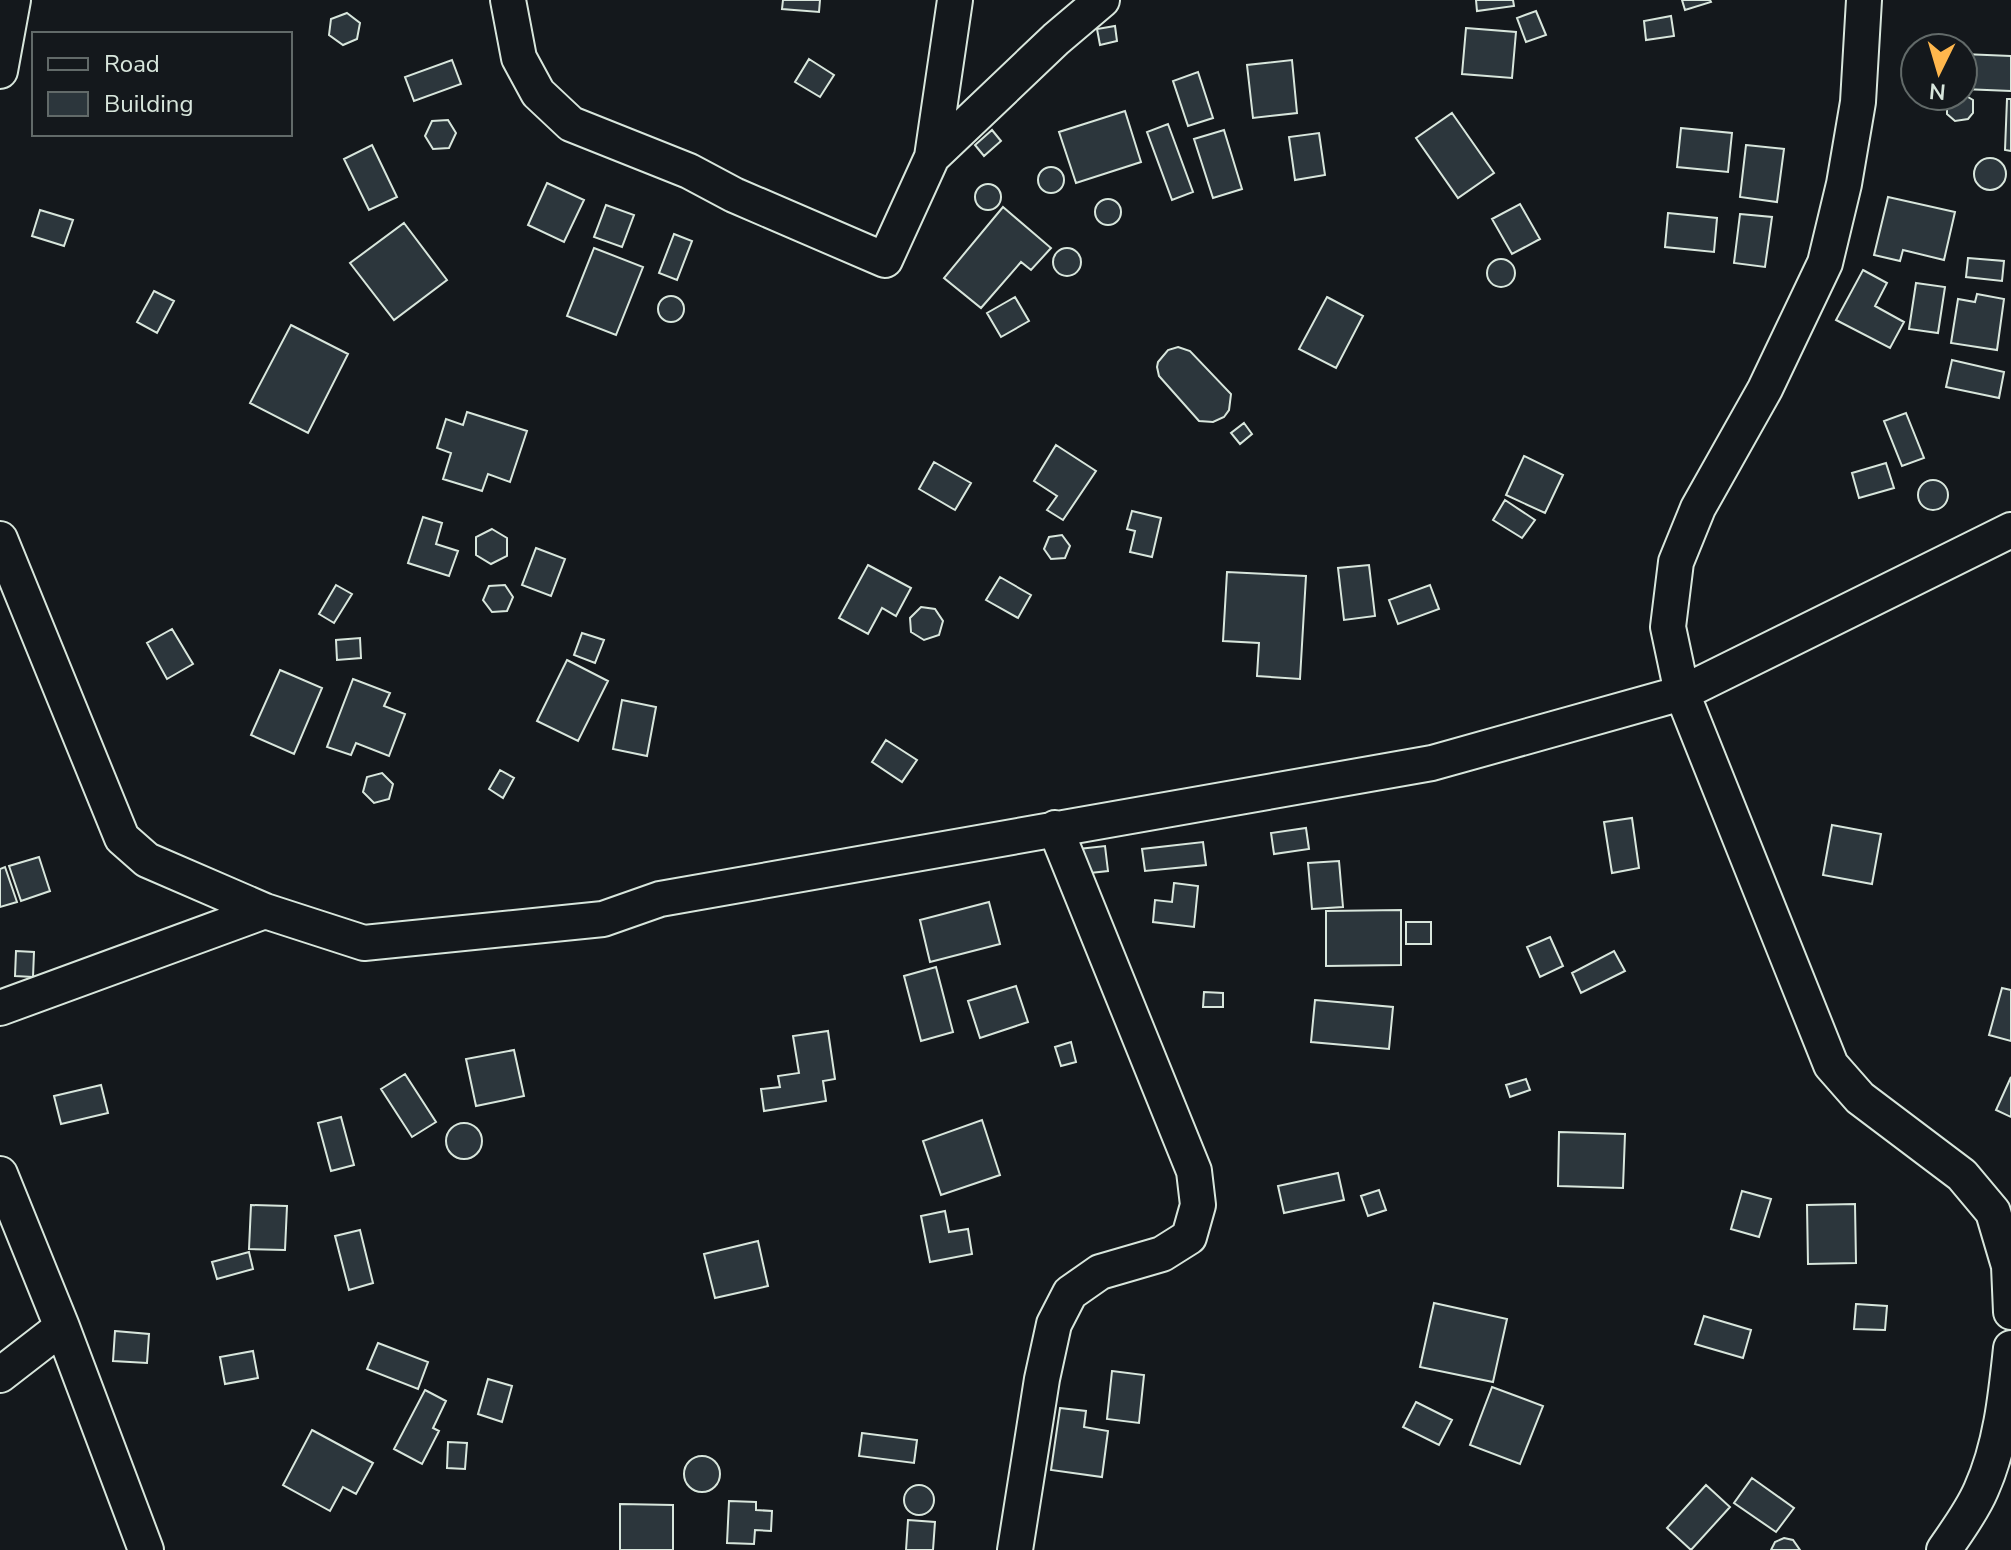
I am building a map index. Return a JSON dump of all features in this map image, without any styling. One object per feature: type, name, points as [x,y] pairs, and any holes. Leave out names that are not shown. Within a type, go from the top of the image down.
[{"type":"street","points":[[0,71],[13,0]]},
{"type":"street","points":[[508,0],[519,58],[538,93],[571,124],[689,171],[734,195],[885,260],[932,157],[955,0]]},
{"type":"street","points":[[932,157],[1056,39],[1102,0]]},
{"type":"street","points":[[1864,0],[1858,102],[1844,184],[1825,263],[1765,389],[1698,508],[1676,562],[1668,627],[1682,693],[1831,1065],[1860,1098],[1962,1175],[1993,1212],[2009,1266],[2011,1312]]},
{"type":"street","points":[[0,539],[122,838],[147,860],[265,911],[364,943],[603,919],[660,899],[1432,763],[1682,693],[2011,530]]},
{"type":"street","points":[[1015,1550],[1042,1379],[1054,1324],[1070,1293],[1100,1272],[1162,1254],[1189,1237],[1198,1205],[1194,1171],[1055,828]]},
{"type":"street","points":[[0,1008],[265,911]]},
{"type":"street","points":[[0,1174],[62,1327],[146,1550]]},
{"type":"street","points":[[0,1375],[62,1327]]},
{"type":"street","points":[[1944,1550],[1981,1490],[1997,1442],[2011,1348]]},
{"type":"building","points":[[783,0],[820,0],[819,12],[782,9]]},
{"type":"building","points":[[1476,0],[1513,0],[1514,6],[1477,11]]},
{"type":"building","points":[[1682,0],[1710,0],[1711,2],[1685,10]]},
{"type":"building","points":[[1536,11],[1546,35],[1526,42],[1517,18]]},
{"type":"building","points":[[347,13],[360,23],[357,39],[343,45],[329,35],[331,19]]},
{"type":"building","points":[[1671,16],[1674,36],[1646,40],[1644,21]]},
{"type":"building","points":[[1115,26],[1117,41],[1100,45],[1097,29]]},
{"type":"building","points":[[1466,28],[1516,32],[1512,78],[1462,74]]},
{"type":"building","points":[[1979,55],[2011,56],[2011,91],[1979,90]]},
{"type":"building","points":[[809,59],[834,75],[820,97],[795,82]]},
{"type":"building","points":[[452,60],[461,84],[414,101],[405,77]]},
{"type":"building","points":[[1292,60],[1297,113],[1253,118],[1247,65]]},
{"type":"building","points":[[1198,72],[1213,118],[1188,126],[1173,81]]},
{"type":"building","points":[[2007,99],[2011,99],[2011,151],[2005,150]]},
{"type":"building","points":[[1125,111],[1141,162],[1076,183],[1059,132]]},
{"type":"building","points":[[1973,112],[1968,119],[1955,121],[1947,114]]},
{"type":"building","points":[[1452,113],[1494,173],[1458,198],[1416,138]]},
{"type":"building","points":[[448,120],[456,133],[449,148],[433,149],[425,136],[432,121]]},
{"type":"building","points":[[1168,124],[1193,192],[1172,200],[1147,132]]},
{"type":"building","points":[[1681,128],[1732,133],[1728,172],[1677,167]]},
{"type":"building","points":[[992,130],[1001,141],[984,156],[975,145]]},
{"type":"building","points":[[1224,130],[1242,189],[1213,198],[1194,139]]},
{"type":"building","points":[[1319,133],[1325,175],[1295,180],[1289,137]]},
{"type":"building","points":[[372,145],[397,197],[369,210],[344,159]]},
{"type":"building","points":[[1746,145],[1784,149],[1777,202],[1740,197]]},
{"type":"building","points":[[1990,158],[2002,162],[2006,174],[2002,186],[1990,190],[1978,186],[1974,174],[1978,162]]},
{"type":"building","points":[[1051,167],[1060,171],[1064,180],[1060,189],[1051,193],[1042,189],[1038,180],[1042,171]]},
{"type":"building","points":[[547,183],[584,200],[564,242],[528,225]]},
{"type":"building","points":[[988,184],[997,188],[1001,197],[997,206],[988,210],[979,206],[975,197],[979,188]]},
{"type":"building","points":[[1888,197],[1955,212],[1944,260],[1903,250],[1900,261],[1874,255]]},
{"type":"building","points":[[1108,199],[1117,203],[1121,212],[1117,221],[1108,225],[1099,221],[1095,212],[1099,203]]},
{"type":"building","points":[[1520,204],[1540,239],[1512,254],[1492,219]]},
{"type":"building","points":[[606,205],[634,215],[622,247],[594,237]]},
{"type":"building","points":[[1003,207],[1051,248],[1031,270],[1021,262],[981,308],[944,278]]},
{"type":"building","points":[[40,210],[73,220],[64,246],[32,236]]},
{"type":"building","points":[[1668,213],[1717,218],[1714,252],[1665,247]]},
{"type":"building","points":[[1740,214],[1772,217],[1765,267],[1734,263]]},
{"type":"building","points":[[404,223],[447,280],[394,320],[350,263]]},
{"type":"building","points":[[674,234],[692,241],[677,280],[659,273]]},
{"type":"building","points":[[594,248],[643,267],[616,335],[567,316]]},
{"type":"building","points":[[1067,248],[1077,252],[1081,262],[1077,272],[1067,276],[1057,272],[1053,262],[1057,252]]},
{"type":"building","points":[[1968,258],[2004,261],[2002,281],[1966,277]]},
{"type":"building","points":[[1501,259],[1511,263],[1515,273],[1511,283],[1501,287],[1491,283],[1487,273],[1491,263]]},
{"type":"building","points":[[1863,270],[1887,283],[1875,306],[1904,322],[1890,348],[1836,320]]},
{"type":"building","points":[[1916,283],[1945,287],[1938,333],[1909,329]]},
{"type":"building","points":[[154,291],[174,301],[157,333],[137,322]]},
{"type":"building","points":[[1977,294],[2004,299],[1997,350],[1951,343],[1958,299],[1975,302]]},
{"type":"building","points":[[671,296],[680,300],[684,309],[680,318],[671,322],[662,318],[658,309],[662,300]]},
{"type":"building","points":[[1015,297],[1029,321],[1001,337],[987,313]]},
{"type":"building","points":[[1327,297],[1363,316],[1336,368],[1299,349]]},
{"type":"building","points":[[291,325],[348,354],[308,433],[250,403]]},
{"type":"building","points":[[1178,347],[1190,351],[1231,394],[1229,410],[1224,417],[1213,422],[1199,421],[1159,376],[1158,362],[1168,350]]},
{"type":"building","points":[[1952,360],[2004,372],[1999,398],[1946,387]]},
{"type":"building","points":[[467,412],[527,431],[510,482],[488,474],[482,491],[443,479],[451,453],[437,448],[446,419],[463,425]]},
{"type":"building","points":[[1906,413],[1924,458],[1902,466],[1884,421]]},
{"type":"building","points":[[1244,423],[1252,434],[1240,444],[1231,433]]},
{"type":"building","points":[[1056,445],[1096,471],[1063,520],[1047,510],[1057,496],[1034,481]]},
{"type":"building","points":[[1524,456],[1563,475],[1545,513],[1506,495]]},
{"type":"building","points":[[934,462],[971,483],[955,510],[919,489]]},
{"type":"building","points":[[1886,463],[1894,488],[1859,498],[1852,473]]},
{"type":"building","points":[[1933,480],[1939,481],[1947,489],[1947,501],[1939,509],[1933,510],[1927,509],[1919,501],[1918,495],[1919,489],[1927,481]]},
{"type":"building","points":[[1505,500],[1535,520],[1522,538],[1493,520]]},
{"type":"building","points":[[1132,511],[1161,518],[1152,557],[1130,552],[1135,531],[1127,529]]},
{"type":"building","points":[[423,517],[442,523],[436,544],[458,551],[449,576],[408,563]]},
{"type":"building","points":[[492,529],[507,538],[507,556],[491,564],[476,555],[476,537]]},
{"type":"building","points":[[1062,535],[1070,546],[1065,558],[1051,559],[1044,549],[1049,537]]},
{"type":"building","points":[[536,548],[565,559],[551,596],[522,585]]},
{"type":"building","points":[[868,565],[911,588],[896,616],[882,608],[868,634],[839,618]]},
{"type":"building","points":[[1369,565],[1375,616],[1344,620],[1338,568]]},
{"type":"building","points":[[1227,572],[1306,576],[1300,679],[1257,676],[1259,643],[1223,641]]},
{"type":"building","points":[[1000,577],[1031,595],[1018,618],[986,600]]},
{"type":"building","points":[[336,585],[352,594],[334,623],[319,614]]},
{"type":"building","points":[[505,585],[513,597],[507,611],[492,612],[483,600],[489,586]]},
{"type":"building","points":[[1430,585],[1439,609],[1398,624],[1389,600]]},
{"type":"building","points":[[921,607],[935,609],[943,621],[939,635],[924,640],[911,632],[910,618]]},
{"type":"building","points":[[172,629],[193,664],[167,679],[147,643]]},
{"type":"building","points":[[582,633],[604,640],[595,663],[574,655]]},
{"type":"building","points":[[360,638],[361,658],[337,660],[336,640]]},
{"type":"building","points":[[567,660],[608,681],[578,741],[537,721]]},
{"type":"building","points":[[280,670],[322,688],[294,754],[251,735]]},
{"type":"building","points":[[353,679],[390,693],[384,706],[405,714],[389,756],[356,743],[351,755],[327,747]]},
{"type":"building","points":[[622,700],[656,707],[647,756],[613,749]]},
{"type":"building","points":[[886,740],[917,760],[902,782],[872,762]]},
{"type":"building","points":[[500,770],[514,778],[503,798],[489,789]]},
{"type":"building","points":[[382,773],[393,784],[389,799],[374,803],[363,792],[367,777]]},
{"type":"building","points":[[1632,818],[1639,868],[1612,873],[1604,822]]},
{"type":"building","points":[[1832,825],[1881,834],[1872,884],[1823,875]]},
{"type":"building","points":[[1306,828],[1309,849],[1274,854],[1271,833]]},
{"type":"building","points":[[1203,842],[1206,865],[1145,871],[1142,849]]},
{"type":"building","points":[[1105,846],[1108,871],[1081,874],[1079,849]]},
{"type":"building","points":[[39,857],[50,891],[21,901],[9,866]]},
{"type":"building","points":[[1339,861],[1343,907],[1312,909],[1308,863]]},
{"type":"building","points":[[5,867],[17,902],[0,907],[0,869]]},
{"type":"building","points":[[1174,883],[1198,886],[1194,927],[1153,922],[1155,900],[1172,902]]},
{"type":"building","points":[[989,902],[1000,944],[930,962],[920,920]]},
{"type":"building","points":[[1401,910],[1401,965],[1326,966],[1326,911]]},
{"type":"building","points":[[1406,922],[1431,922],[1431,944],[1406,944]]},
{"type":"building","points":[[1550,937],[1563,966],[1540,977],[1527,947]]},
{"type":"building","points":[[16,951],[34,952],[33,977],[15,976]]},
{"type":"building","points":[[1614,951],[1625,971],[1581,993],[1572,973]]},
{"type":"building","points":[[936,967],[953,1032],[921,1041],[904,976]]},
{"type":"building","points":[[1016,986],[1028,1022],[980,1038],[968,1001]]},
{"type":"building","points":[[2002,988],[2011,990],[2011,1041],[1989,1035]]},
{"type":"building","points":[[1204,992],[1223,993],[1223,1007],[1203,1007]]},
{"type":"building","points":[[1315,1000],[1393,1007],[1389,1049],[1311,1042]]},
{"type":"building","points":[[828,1031],[835,1079],[823,1081],[826,1101],[764,1111],[761,1089],[780,1087],[778,1076],[799,1073],[793,1036]]},
{"type":"building","points":[[1071,1042],[1076,1062],[1061,1066],[1055,1047]]},
{"type":"building","points":[[514,1050],[524,1096],[476,1106],[466,1059]]},
{"type":"building","points":[[405,1074],[436,1122],[412,1137],[381,1089]]},
{"type":"building","points":[[2011,1077],[2011,1117],[1996,1110]]},
{"type":"building","points":[[1526,1079],[1530,1090],[1510,1097],[1506,1085]]},
{"type":"building","points":[[101,1085],[108,1113],[61,1124],[54,1096]]},
{"type":"building","points":[[341,1117],[354,1165],[331,1171],[318,1123]]},
{"type":"building","points":[[982,1120],[1000,1175],[941,1195],[923,1141]]},
{"type":"building","points":[[464,1123],[476,1129],[482,1141],[476,1153],[464,1159],[452,1153],[446,1141],[452,1129]]},
{"type":"building","points":[[1559,1132],[1625,1134],[1623,1188],[1558,1186]]},
{"type":"building","points":[[1338,1173],[1344,1200],[1284,1213],[1278,1186]]},
{"type":"building","points":[[1379,1190],[1386,1210],[1368,1216],[1361,1196]]},
{"type":"building","points":[[1742,1191],[1771,1199],[1759,1237],[1731,1229]]},
{"type":"building","points":[[1855,1204],[1856,1263],[1808,1264],[1807,1205]]},
{"type":"building","points":[[251,1205],[287,1206],[285,1250],[249,1249]]},
{"type":"building","points":[[945,1211],[949,1232],[968,1229],[972,1254],[930,1262],[921,1216]]},
{"type":"building","points":[[360,1230],[373,1283],[349,1290],[335,1236]]},
{"type":"building","points":[[758,1241],[768,1286],[715,1298],[704,1254]]},
{"type":"building","points":[[249,1252],[253,1269],[217,1279],[212,1262]]},
{"type":"building","points":[[1434,1303],[1507,1319],[1493,1382],[1420,1367]]},
{"type":"building","points":[[1856,1304],[1887,1306],[1885,1330],[1854,1329]]},
{"type":"building","points":[[1704,1316],[1751,1330],[1743,1358],[1695,1344]]},
{"type":"building","points":[[115,1331],[149,1334],[147,1363],[113,1361]]},
{"type":"building","points":[[378,1343],[428,1362],[418,1389],[367,1369]]},
{"type":"building","points":[[253,1351],[258,1378],[225,1384],[220,1357]]},
{"type":"building","points":[[1112,1371],[1144,1375],[1139,1423],[1107,1419]]},
{"type":"building","points":[[488,1379],[512,1386],[502,1422],[478,1414]]},
{"type":"building","points":[[1492,1387],[1543,1406],[1520,1464],[1470,1445]]},
{"type":"building","points":[[425,1390],[446,1401],[433,1428],[439,1431],[422,1464],[394,1449]]},
{"type":"building","points":[[1416,1402],[1452,1420],[1439,1445],[1403,1427]]},
{"type":"building","points":[[1060,1408],[1086,1411],[1084,1427],[1108,1431],[1102,1477],[1051,1470]]},
{"type":"building","points":[[312,1430],[373,1463],[356,1494],[343,1487],[330,1511],[283,1485]]},
{"type":"building","points":[[862,1433],[917,1440],[914,1463],[859,1456]]},
{"type":"building","points":[[448,1442],[467,1443],[465,1469],[447,1468]]},
{"type":"building","points":[[702,1456],[714,1462],[720,1474],[714,1486],[702,1492],[690,1486],[684,1474],[690,1462]]},
{"type":"building","points":[[1752,1478],[1794,1508],[1776,1532],[1734,1503]]},
{"type":"building","points":[[919,1485],[925,1486],[933,1494],[933,1506],[925,1514],[919,1515],[913,1514],[905,1506],[904,1500],[905,1494],[913,1486]]},
{"type":"building","points":[[1706,1485],[1730,1507],[1691,1550],[1667,1528]]},
{"type":"building","points":[[729,1501],[756,1502],[756,1510],[772,1511],[771,1531],[755,1530],[754,1544],[727,1543]]},
{"type":"building","points":[[620,1504],[673,1505],[673,1550],[620,1550]]},
{"type":"building","points":[[908,1520],[935,1522],[933,1550],[906,1550]]},
{"type":"building","points":[[1784,1538],[1793,1540],[1800,1550],[1771,1550],[1775,1542]]}]
